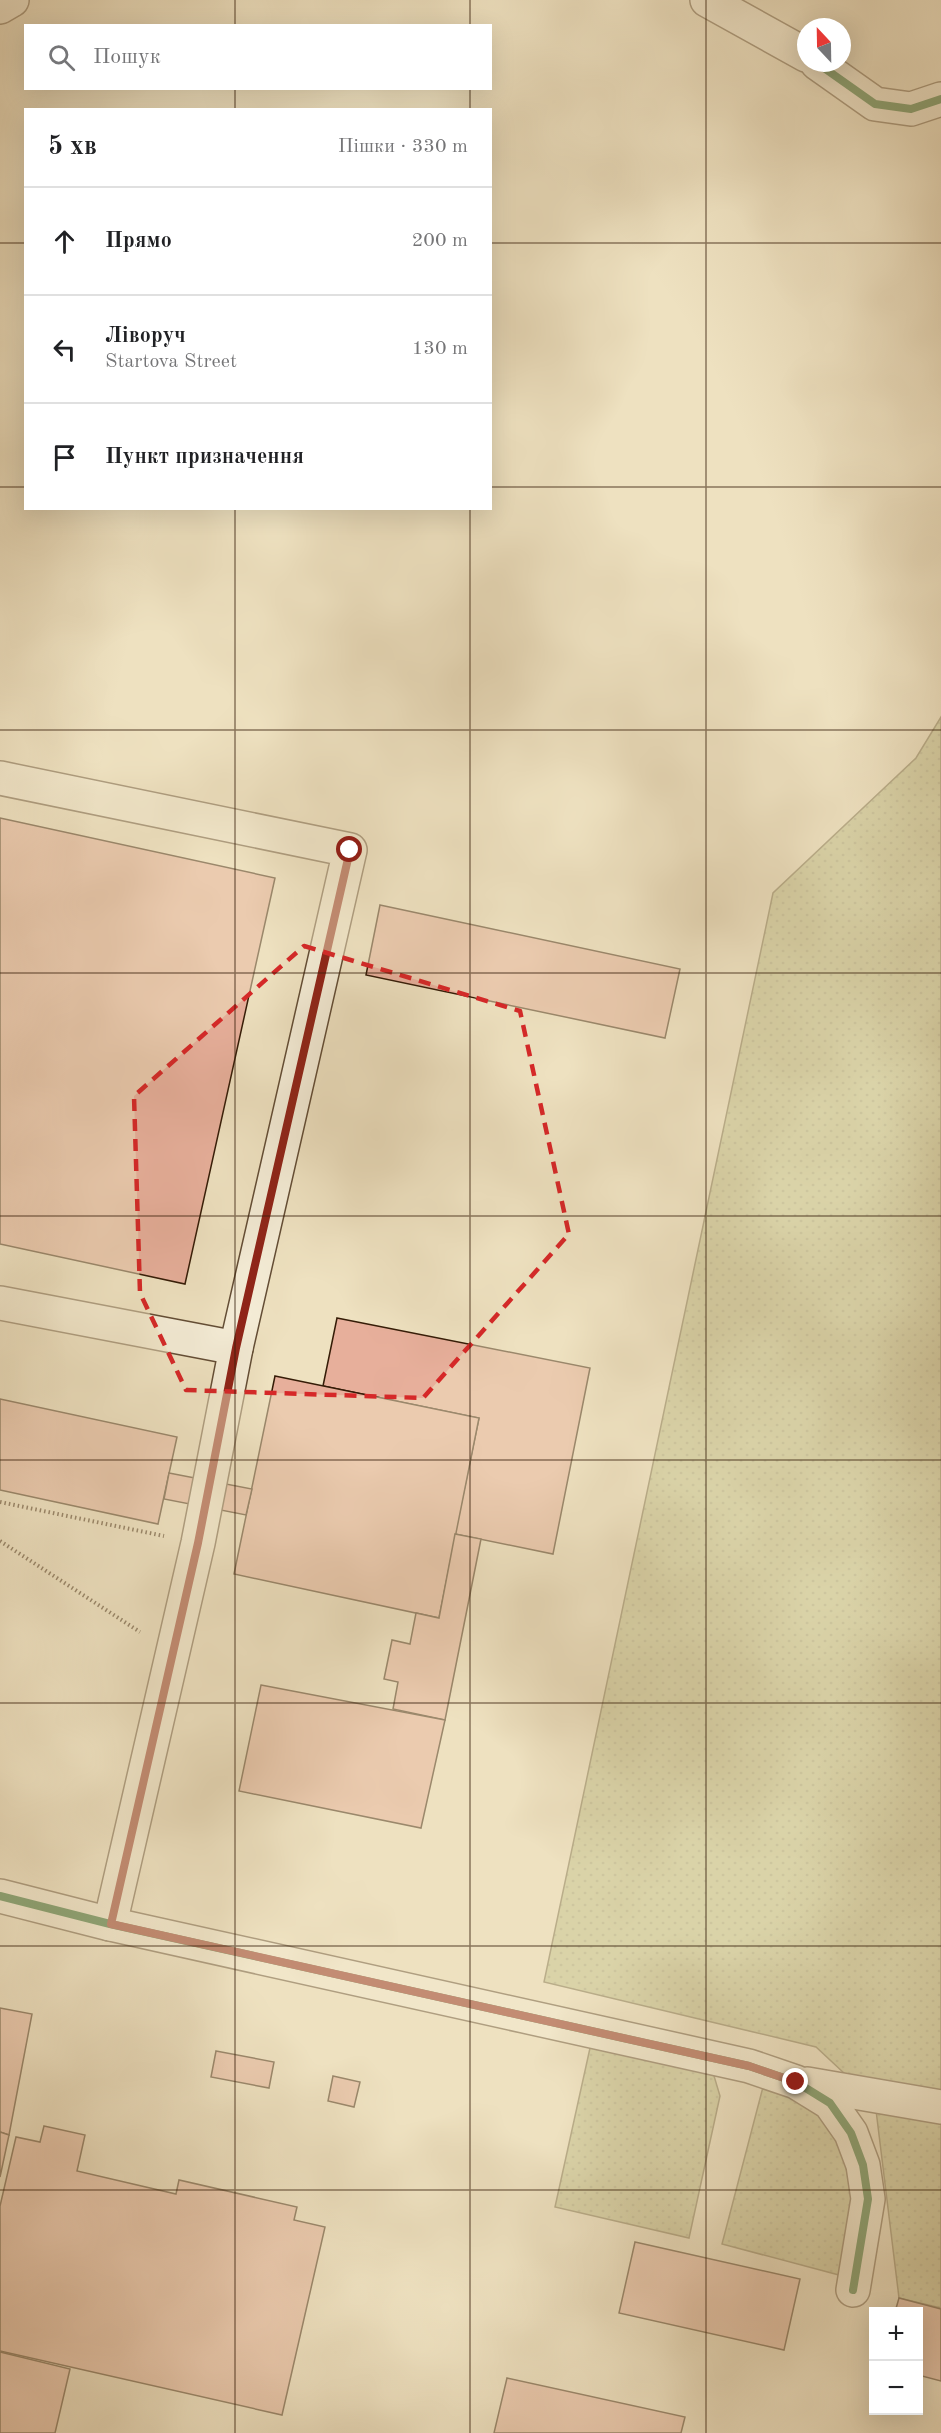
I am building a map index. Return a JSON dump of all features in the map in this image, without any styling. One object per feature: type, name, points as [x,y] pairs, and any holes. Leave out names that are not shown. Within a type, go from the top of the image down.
[{"type":"street","points":[[0,7],[12,0]]},
{"type":"street","points":[[707,0],[797,50]]},
{"type":"street","points":[[830,72],[875,104],[911,109],[941,99]]},
{"type":"street","points":[[0,778],[350,850],[236,1348],[198,1543],[111,1924]]},
{"type":"street","points":[[0,1303],[236,1348]]},
{"type":"street","points":[[0,1896],[111,1924],[749,2066],[796,2082],[941,2107]]},
{"type":"street","points":[[796,2082],[830,2103],[851,2133],[863,2165],[868,2199],[853,2290]]},
{"type":"path","points":[[0,1502],[198,1543]]},
{"type":"path","points":[[0,1541],[173,1653]]},
{"type":"highlighted area","points":[[304,946],[520,1011],[569,1234],[423,1398],[186,1390],[140,1293],[134,1096]]},
{"type":"green space","points":[[941,717],[941,2308],[899,2298],[875,2102],[816,2047],[544,1982],[773,893],[916,758]]},
{"type":"green space","points":[[592,2039],[712,2069],[720,2096],[689,2238],[555,2207]]},
{"type":"green space","points":[[763,2087],[817,2104],[841,2144],[852,2196],[839,2275],[722,2244]]},
{"type":"building","points":[[0,818],[275,878],[185,1284],[0,1244]]},
{"type":"building","points":[[380,905],[680,969],[665,1038],[366,975]]},
{"type":"building","points":[[337,1318],[590,1368],[553,1554],[455,1534],[479,1418],[323,1386]]},
{"type":"building","points":[[275,1376],[479,1418],[439,1618],[234,1574]]},
{"type":"building","points":[[0,1399],[177,1437],[158,1524],[0,1490]]},
{"type":"building","points":[[169,1473],[252,1489],[246,1515],[164,1499]]},
{"type":"building","points":[[455,1534],[481,1539],[445,1720],[393,1709],[398,1682],[384,1679],[392,1640],[410,1644],[416,1613],[439,1618]]},
{"type":"building","points":[[261,1685],[445,1720],[421,1828],[239,1791]]},
{"type":"building","points":[[0,2008],[32,2014],[9,2135],[0,2132]]},
{"type":"building","points":[[216,2051],[274,2062],[269,2088],[211,2077]]},
{"type":"building","points":[[333,2076],[360,2082],[354,2107],[328,2101]]},
{"type":"building","points":[[44,2126],[85,2135],[77,2171],[176,2194],[179,2180],[297,2207],[294,2220],[325,2227],[282,2415],[0,2351],[0,2206],[16,2137],[40,2142]]},
{"type":"building","points":[[0,2132],[9,2135],[0,2177]]},
{"type":"building","points":[[635,2242],[800,2279],[784,2350],[619,2313]]},
{"type":"building","points":[[899,2298],[941,2309],[941,2381],[923,2376],[923,2307],[896,2307]]},
{"type":"building","points":[[0,2352],[70,2369],[55,2433],[0,2433]]},
{"type":"building","points":[[507,2378],[685,2417],[681,2433],[494,2433]]},
{"type":"cycle path","points":[[830,72],[875,104],[911,109],[941,99]]},
{"type":"cycle path","points":[[0,1896],[110,1924],[749,2066],[796,2082],[830,2103],[851,2133],[863,2165],[868,2199],[853,2290]]},
{"type":"route","points":[[350,850],[236,1348],[198,1543],[111,1924],[749,2066],[796,2082]]}]
